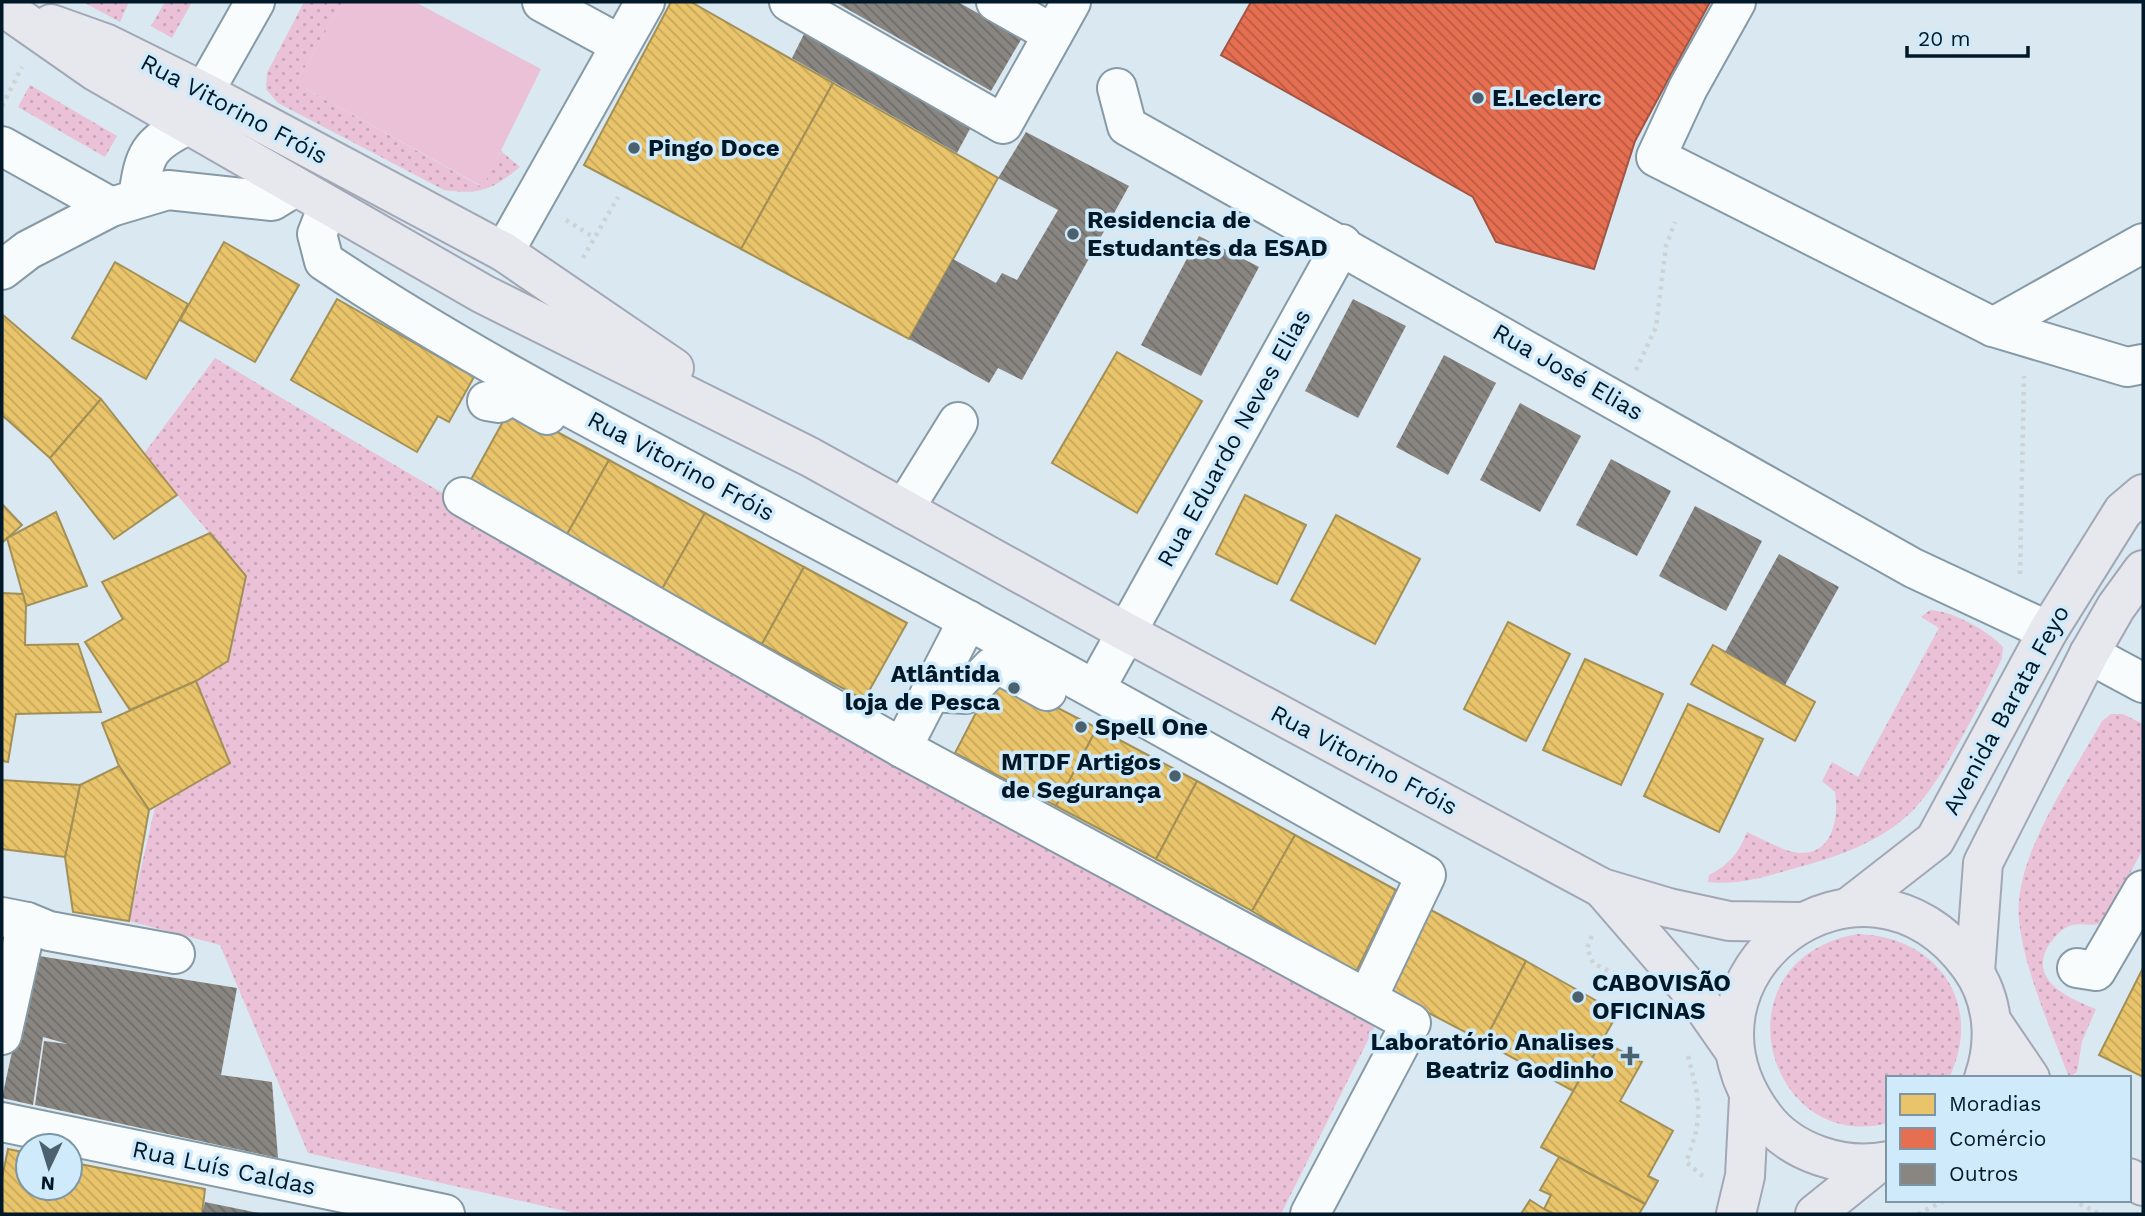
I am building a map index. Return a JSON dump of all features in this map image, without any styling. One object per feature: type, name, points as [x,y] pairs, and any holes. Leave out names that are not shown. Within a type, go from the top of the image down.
[{"type":"main road","name":"Rua Vitorino Fróis","points":[[2,6],[107,44],[196,108],[295,187],[483,294],[810,457],[1606,893],[1729,921],[1800,922]]},
{"type":"main road","name":"Rua Vitorino Fróis","points":[[196,108],[504,252],[593,315],[810,457]]},
{"type":"main road","points":[[483,294],[504,252]]},
{"type":"main road","name":"Avenida Barata Feyo","points":[[1849,907],[1935,840],[2048,631],[2123,511],[2143,494]]},
{"type":"main road","name":"Avenida Barata Feyo","points":[[1975,972],[1983,863],[2089,654],[2116,607],[2143,570]]},
{"type":"main road","name":"Rua Vitorino Fróis","points":[[1606,893],[1690,989],[1734,1051]]},
{"type":"main road","points":[[1882,1163],[1839,1162],[1803,1150],[1772,1128],[1749,1098],[1739,1075],[1734,1051],[1735,1012],[1748,976],[1769,946],[1800,922],[1824,912],[1849,907],[1887,908],[1923,921],[1953,943],[1975,972],[1986,996],[1992,1022],[1990,1060],[1985,1076]]},
{"type":"main road","points":[[1992,1022],[2029,1076]]},
{"type":"main road","points":[[1737,1209],[1745,1176],[1749,1098]]},
{"type":"main road","points":[[1815,1214],[1882,1163]]},
{"type":"street","points":[[2,270],[28,250],[139,198],[196,108],[255,2]]},
{"type":"street","points":[[542,2],[619,44]]},
{"type":"street","points":[[504,252],[645,2]]},
{"type":"street","points":[[996,2],[1053,34]]},
{"type":"street","points":[[799,4],[1003,124],[1072,2]]},
{"type":"street","points":[[1735,2],[1688,88],[1656,157],[2009,332],[2127,367],[2143,364]]},
{"type":"street","name":"Rua José Elias","points":[[1117,88],[1127,126],[1342,244],[1913,568],[2048,631]]},
{"type":"street","points":[[2,146],[139,198],[272,201],[295,187]]},
{"type":"street","name":"Rua Vitorino Fróis","points":[[328,205],[317,234],[324,261],[365,289],[491,364],[968,620],[1426,875],[1367,999]]},
{"type":"street","points":[[2009,332],[2143,243]]},
{"type":"street","name":"Rua Eduardo Neves Elias","points":[[1126,632],[1342,244]]},
{"type":"street","points":[[2102,360],[2143,342]]},
{"type":"street","points":[[500,398],[896,606]]},
{"type":"street","points":[[904,509],[958,422]]},
{"type":"street","points":[[463,497],[902,748],[1411,1023],[1310,1214]]},
{"type":"street","points":[[902,748],[968,620]]},
{"type":"street","points":[[1095,690],[1126,632]]},
{"type":"street","points":[[2089,654],[2143,683]]},
{"type":"street","points":[[931,692],[965,694],[992,667],[1007,669],[1386,878]]},
{"type":"street","points":[[2077,968],[2096,971],[2143,890]]},
{"type":"street","points":[[2,1035],[14,919],[49,931],[175,954]]},
{"type":"street","name":"Rua Luís Caldas","points":[[2,1122],[445,1214]]},
{"type":"path","points":[[2,107],[22,68]]},
{"type":"path","points":[[581,262],[618,197]]},
{"type":"path","points":[[1620,402],[1656,327],[1665,246],[1675,222]]},
{"type":"path","points":[[2009,332],[2020,582]]},
{"type":"path","points":[[1606,893],[1587,948],[1593,963],[1629,981]]},
{"type":"path","points":[[1687,1054],[1701,1106],[1695,1140],[1686,1162],[1737,1209]]},
{"type":"path","points":[[1918,1214],[1941,1202]]},
{"type":"path","points":[[2075,1202],[2100,1214]]},
{"type":"shaded area","points":[[83,2],[129,2],[120,22]]},
{"type":"shaded area","points":[[165,2],[192,2],[172,38],[151,26]]},
{"type":"shaded area","points":[[304,2],[343,2],[296,83],[482,187],[501,151],[520,167],[485,189],[467,192],[444,190],[278,103],[266,89],[267,73]]},
{"type":"shaded area","points":[[343,2],[415,2],[541,69],[483,187],[296,83]]},
{"type":"shaded area","points":[[30,85],[117,136],[105,157],[18,107]]},
{"type":"shaded area","points":[[215,358],[793,695],[1377,1022],[1281,1214],[579,1214],[308,1153],[220,945],[129,921],[155,807],[229,763],[196,681],[228,661],[246,576],[143,455]]},
{"type":"shaded area","points":[[1930,610],[1969,622],[2003,647],[2002,658],[1963,736],[1916,807],[1890,829],[1842,854],[1751,880],[1708,882],[1709,875],[1733,858],[1747,832],[1799,853],[1820,848],[1826,841],[1834,823],[1836,802],[1835,792],[1822,781],[1832,762],[1858,777],[1939,628],[1921,617]]},
{"type":"shaded area","points":[[2111,714],[2123,714],[2143,724],[2143,849],[2104,922],[2072,925],[2064,929],[2048,946],[2043,958],[2043,969],[2055,987],[2096,1009],[2082,1041],[2077,1072],[2069,1076],[2028,965],[2022,942],[2019,901],[2030,855],[2040,832],[2102,721]]},
{"type":"shaded area","points":[[1857,934],[1885,938],[1910,947],[1931,961],[1946,979],[1957,1000],[1961,1024],[1959,1050],[1950,1076],[1886,1076],[1886,1123],[1846,1125],[1812,1111],[1787,1084],[1773,1051],[1771,1014],[1784,979],[1812,951]]},
{"type":"building: Moradias","points":[[671,2],[691,2],[833,83],[741,249],[584,165]]},
{"type":"building: Moradias","points":[[833,83],[998,178],[909,339],[741,249]]},
{"type":"building: Moradias","points":[[224,242],[299,285],[255,362],[180,320]]},
{"type":"building: Moradias","points":[[115,262],[188,304],[146,379],[72,338]]},
{"type":"building: Moradias","points":[[337,299],[474,377],[449,422],[438,416],[417,452],[291,380]]},
{"type":"building: Moradias","points":[[3,315],[101,399],[50,458],[2,415]]},
{"type":"building: Moradias","points":[[1117,352],[1202,401],[1137,513],[1052,463]]},
{"type":"building: Moradias","points":[[101,399],[177,495],[114,539],[50,458]]},
{"type":"building: Moradias","points":[[511,407],[609,460],[566,536],[469,483]]},
{"type":"building: Moradias","points":[[609,460],[705,513],[662,589],[566,536]]},
{"type":"building: Moradias","points":[[1245,495],[1306,525],[1277,584],[1216,554]]},
{"type":"building: Moradias","points":[[2,504],[22,525],[2,543]]},
{"type":"building: Moradias","points":[[56,512],[87,586],[26,606],[7,538]]},
{"type":"building: Moradias","points":[[705,513],[804,567],[762,644],[662,589]]},
{"type":"building: Moradias","points":[[1336,515],[1420,559],[1375,644],[1291,600]]},
{"type":"building: Moradias","points":[[210,533],[246,576],[228,661],[196,681],[130,710],[85,642],[123,619],[102,582]]},
{"type":"building: Moradias","points":[[804,567],[907,623],[864,700],[762,644]]},
{"type":"building: Moradias","points":[[2,593],[23,594],[26,606],[25,645],[78,644],[101,712],[16,714],[8,762],[2,761]]},
{"type":"building: Moradias","points":[[1508,622],[1570,654],[1526,741],[1464,709]]},
{"type":"building: Moradias","points":[[1713,645],[1815,702],[1795,741],[1691,684]]},
{"type":"building: Moradias","points":[[1585,659],[1663,694],[1621,785],[1543,750]]},
{"type":"building: Moradias","points":[[995,676],[1097,728],[1056,806],[955,753]]},
{"type":"building: Moradias","points":[[196,681],[230,763],[149,810],[119,766],[102,723]]},
{"type":"building: Moradias","points":[[1688,704],[1763,739],[1719,832],[1644,796]]},
{"type":"building: Moradias","points":[[1097,728],[1197,781],[1156,859],[1056,806]]},
{"type":"building: Moradias","points":[[119,766],[149,810],[129,921],[73,912],[65,857],[80,785]]},
{"type":"building: Moradias","points":[[2,780],[80,785],[65,857],[2,849]]},
{"type":"building: Moradias","points":[[1197,781],[1295,835],[1252,911],[1156,859]]},
{"type":"building: Moradias","points":[[1295,835],[1396,890],[1355,974],[1252,911]]},
{"type":"building: Moradias","points":[[1429,909],[1526,961],[1484,1042],[1385,990]]},
{"type":"building: Moradias","points":[[1526,961],[1618,1013],[1573,1091],[1484,1042]]},
{"type":"building: Moradias","points":[[2143,968],[2143,1077],[2099,1055]]},
{"type":"building: Moradias","points":[[1602,1041],[1642,1062],[1620,1101],[1673,1131],[1648,1176],[1658,1181],[1645,1204],[1541,1147]]},
{"type":"building: Moradias","points":[[8,1149],[14,1150],[14,1202],[84,1202],[84,1165],[205,1189],[202,1214],[2,1214],[2,1178]]},
{"type":"building: Moradias","points":[[1559,1157],[1645,1204],[1639,1214],[1554,1214],[1544,1209],[1551,1195],[1540,1190]]},
{"type":"building: Moradias","points":[[1530,1200],[1544,1209],[1554,1214],[1521,1214]]},
{"type":"building: Comércio","name":"E.Leclerc","points":[[1251,2],[1710,2],[1635,141],[1594,269],[1496,242],[1473,197],[1221,55]]},
{"type":"building: Outros","points":[[835,2],[958,2],[1022,38],[991,91]]},
{"type":"building: Outros","points":[[805,32],[971,127],[957,153],[792,58]]},
{"type":"building: Outros","name":"Residencia de Estudantes da ESAD","points":[[1026,132],[1129,186],[1022,380],[998,368],[989,383],[909,339],[953,259],[996,283],[1002,273],[1017,280],[1058,210],[998,178]]},
{"type":"building: Outros","points":[[1199,236],[1259,267],[1201,376],[1141,345]]},
{"type":"building: Outros","points":[[1353,299],[1406,326],[1358,418],[1305,391]]},
{"type":"building: Outros","points":[[1444,355],[1496,383],[1448,475],[1396,447]]},
{"type":"building: Outros","points":[[1520,403],[1581,436],[1540,512],[1480,480]]},
{"type":"building: Outros","points":[[1611,459],[1671,491],[1637,556],[1576,525]]},
{"type":"building: Outros","points":[[1695,506],[1762,541],[1726,611],[1659,576]]},
{"type":"building: Outros","points":[[1779,554],[1839,587],[1785,685],[1725,652]]},
{"type":"building: Outros","points":[[33,955],[237,988],[221,1075],[272,1082],[278,1158],[35,1105],[44,1041],[68,1044],[43,1037],[33,1105],[2,1098]]},
{"type":"building: Outros","points":[[205,1202],[259,1213],[259,1214],[202,1214]]},
{"type":"place","name":"E.Leclerc","points":[[1478,98]]},
{"type":"place","name":"Pingo Doce","points":[[634,148]]},
{"type":"place","name":"Residencia de Estudantes da ESAD","points":[[1073,234]]},
{"type":"place","name":"Atlântida loja de Pesca","points":[[1014,688]]},
{"type":"place","name":"Spell One","points":[[1081,727]]},
{"type":"place","name":"MTDF Artigos de Segurança","points":[[1175,776]]},
{"type":"place","name":"CABOVISÃO OFICINAS","points":[[1578,997]]},
{"type":"place","name":"Laboratório Analises Beatriz Godinho","points":[[1630,1056]]}]
